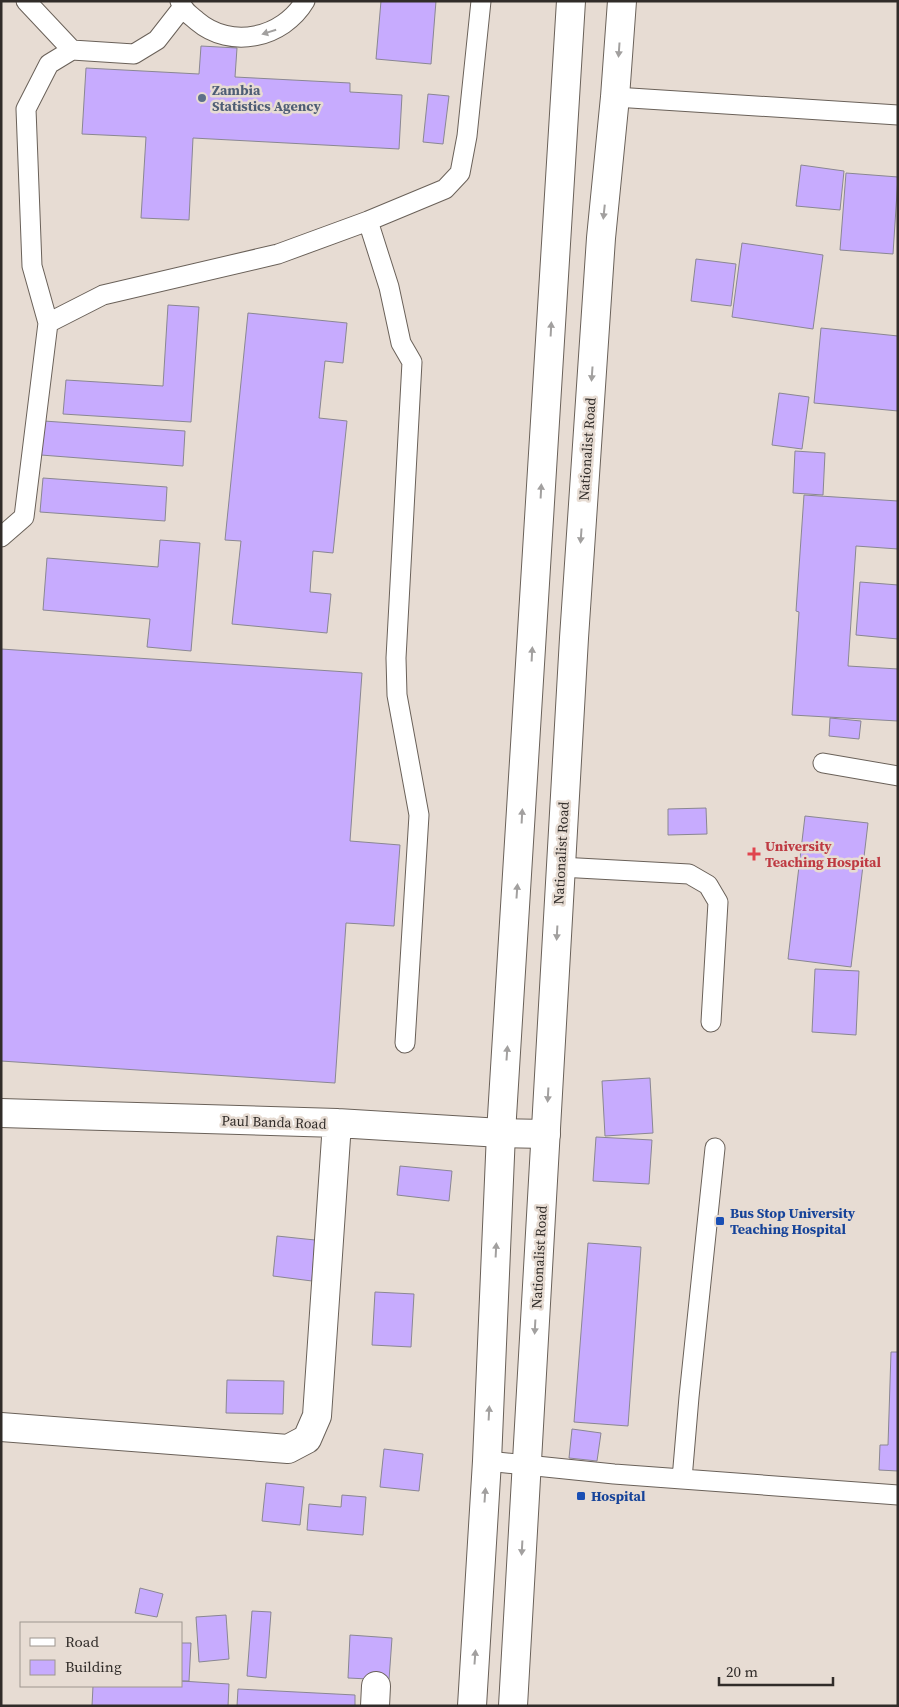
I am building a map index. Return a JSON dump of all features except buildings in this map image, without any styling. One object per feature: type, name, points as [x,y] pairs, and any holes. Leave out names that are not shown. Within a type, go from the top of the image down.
[{"type":"main road","points":[[472,1706],[487,1461],[501,1133],[571,1]]},
{"type":"main road","name":"Nationalist Road","points":[[513,1706],[560,867],[601,238],[615,98],[622,1]]},
{"type":"main road","name":"Paul Banda Road","points":[[1,1114],[337,1123],[546,1134]]},
{"type":"main road","points":[[1,1427],[288,1449],[307,1439],[317,1416],[337,1123]]},
{"type":"lane","points":[[26,1],[72,50]]},
{"type":"lane","points":[[1,537],[24,516],[48,323],[32,266],[26,109],[49,64],[72,50],[134,54],[158,40],[181,5],[203,26],[227,36],[253,37],[278,29],[298,13],[305,1]]},
{"type":"lane","points":[[48,323],[103,295],[278,254],[368,221],[446,189],[460,173],[467,136],[481,1]]},
{"type":"lane","points":[[615,98],[898,115]]},
{"type":"lane","points":[[368,221],[389,287],[401,343],[412,362],[396,658],[397,695],[420,815],[405,1044]]},
{"type":"lane","points":[[822,763],[898,776]]},
{"type":"lane","points":[[560,867],[689,874],[708,885],[718,902],[711,1022]]},
{"type":"lane","points":[[682,1479],[688,1397],[715,1148]]},
{"type":"lane","points":[[487,1461],[614,1474],[898,1495]]},
{"type":"place","name":"Zambia Statistics Agency","points":[[202,98]]},
{"type":"place","name":"University Teaching Hospital","points":[[754,854]]},
{"type":"place","name":"Bus Stop University Teaching Hospital","points":[[720,1221]]},
{"type":"place","name":"Hospital","points":[[581,1496]]}]
